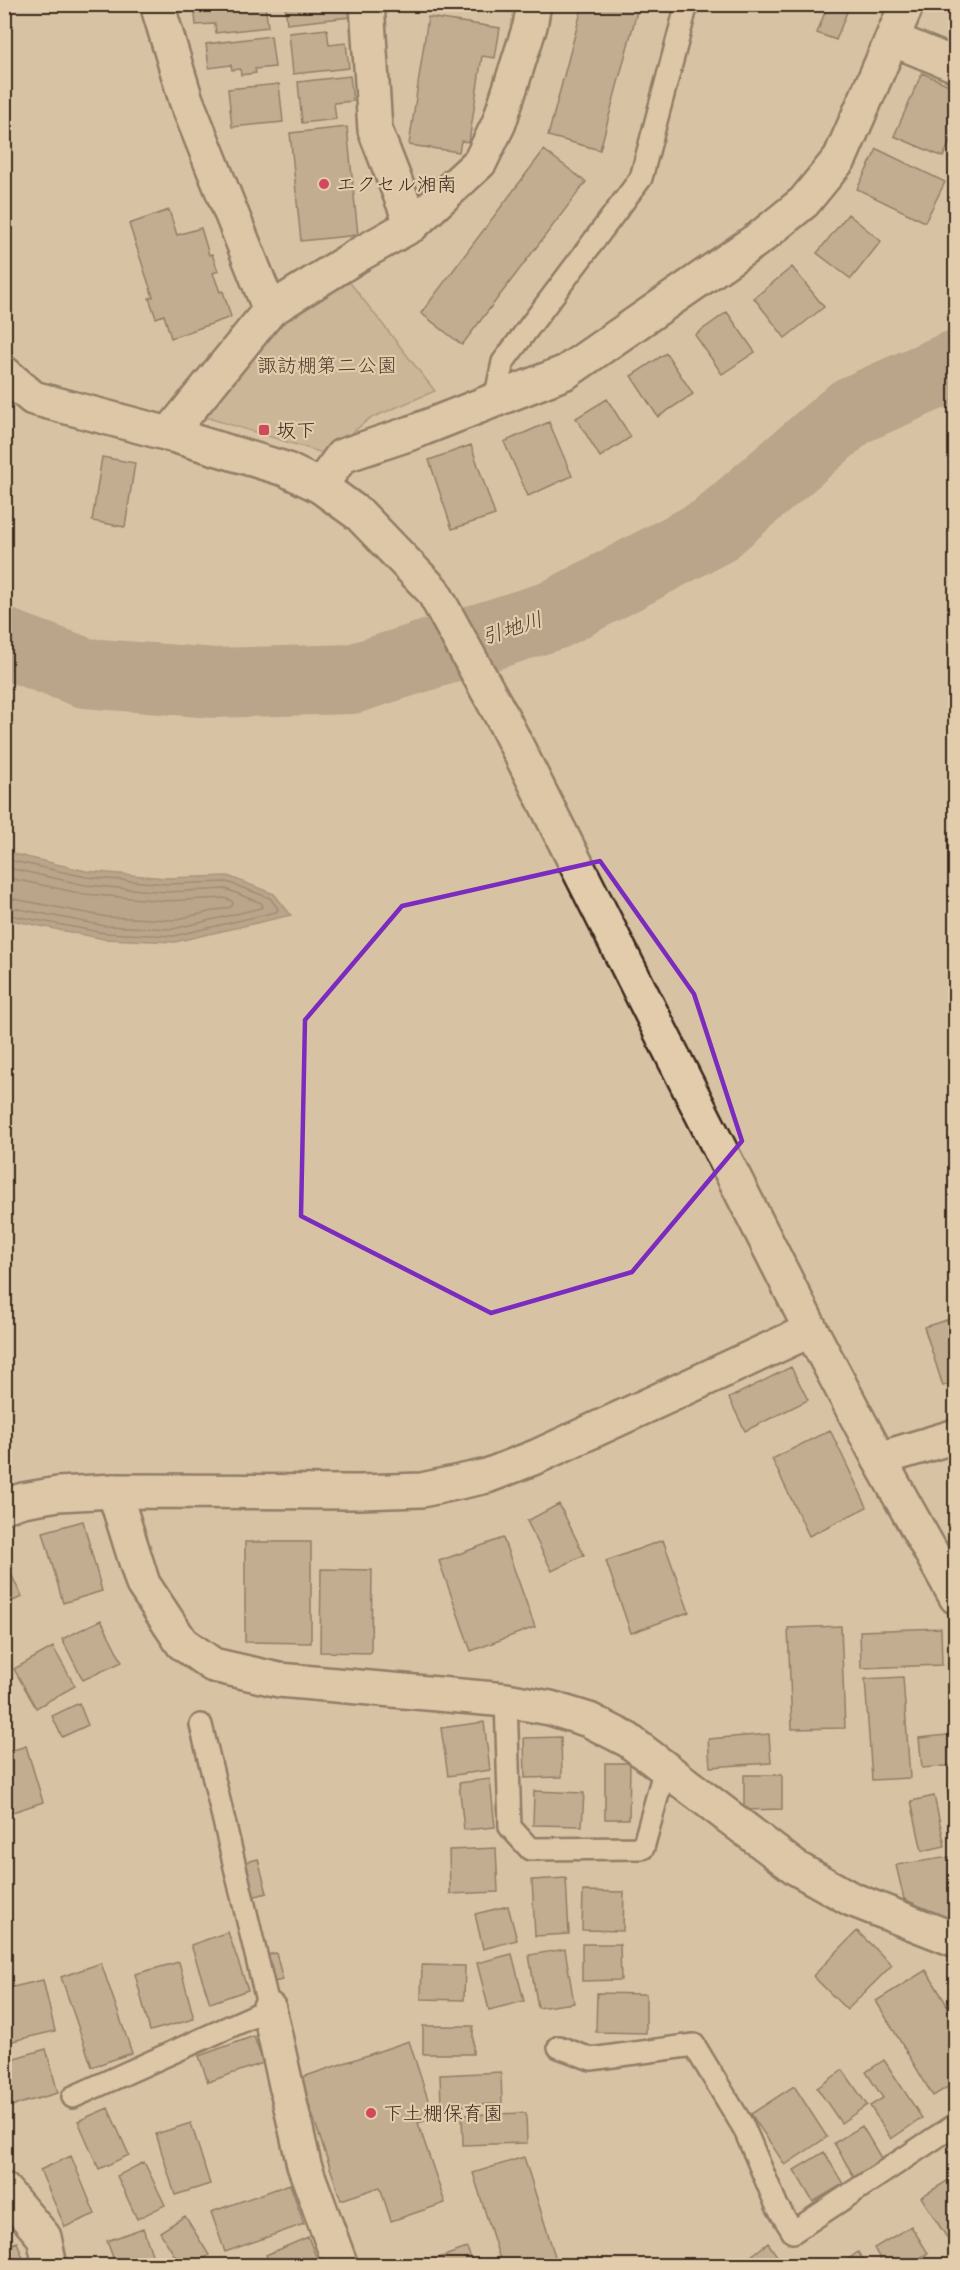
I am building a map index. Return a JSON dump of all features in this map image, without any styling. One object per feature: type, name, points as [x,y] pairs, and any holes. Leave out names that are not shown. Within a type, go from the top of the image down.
[{"type":"street","points":[[157,4],[186,100],[270,310]]},
{"type":"street","points":[[367,4],[375,130],[412,225]]},
{"type":"street","points":[[169,434],[270,310],[360,254],[412,225],[480,162],[499,123],[530,26],[534,4]]},
{"type":"street","points":[[320,486],[342,456],[411,433],[566,372],[761,237],[804,202],[840,158],[907,4]]},
{"type":"street","points":[[892,39],[956,64]]},
{"type":"street","points":[[4,373],[33,398],[169,434],[285,469],[320,486],[360,515],[433,591],[491,696],[879,1459],[956,1597]]},
{"type":"street","points":[[4,1506],[58,1494],[114,1491],[412,1490],[487,1476],[538,1456],[812,1330]]},
{"type":"street","points":[[879,1459],[956,1436]]},
{"type":"street","points":[[114,1491],[142,1584],[182,1643],[213,1665],[279,1680],[506,1700],[550,1708],[589,1720],[628,1740],[796,1868],[851,1899],[956,1940]]},
{"type":"street","points":[[269,2009],[304,2165],[341,2265]]},
{"type":"street","points":[[4,2190],[44,2236],[50,2265]]},
{"type":"lane","points":[[495,399],[503,362],[641,178],[687,4]]},
{"type":"lane","points":[[506,1700],[510,1827],[530,1849],[643,1848],[665,1768]]},
{"type":"lane","points":[[73,2097],[269,2009],[201,1725]]},
{"type":"lane","points":[[559,2046],[591,2059],[694,2045],[744,2128],[777,2206],[793,2232],[956,2124]]},
{"type":"highlighted area","points":[[600,861],[694,994],[742,1141],[632,1272],[491,1313],[301,1216],[305,1020],[402,906]]},
{"type":"green space","name":"諏訪棚第二公園","points":[[337,266],[435,391],[369,419],[326,454],[202,416],[277,313]]},
{"type":"water","points":[[5,852],[86,871],[166,878],[228,876],[274,894],[291,915],[175,942],[104,939],[5,919]]},
{"type":"building","points":[[194,4],[265,4],[268,27],[216,33],[215,24],[196,25]]},
{"type":"building","points":[[285,4],[349,4],[350,17],[287,24]]},
{"type":"building","points":[[583,4],[639,4],[600,150],[548,136]]},
{"type":"building","points":[[828,4],[850,4],[836,40],[817,33]]},
{"type":"building","points":[[428,17],[500,28],[495,58],[482,56],[469,142],[461,141],[459,152],[409,145]]},
{"type":"building","points":[[327,29],[329,45],[346,43],[349,68],[293,74],[289,33]]},
{"type":"building","points":[[271,36],[275,67],[255,69],[256,73],[241,75],[240,69],[232,70],[231,65],[209,68],[206,44]]},
{"type":"building","points":[[922,73],[956,88],[956,129],[943,157],[894,136]]},
{"type":"building","points":[[350,76],[353,101],[334,103],[336,119],[302,123],[298,82]]},
{"type":"building","points":[[279,84],[283,122],[232,127],[228,89]]},
{"type":"building","name":"エクセル湘南","points":[[347,127],[358,235],[301,241],[290,133]]},
{"type":"building","points":[[877,149],[945,182],[925,222],[857,189]]},
{"type":"building","points":[[544,150],[586,182],[462,345],[421,313]]},
{"type":"building","points":[[169,210],[177,235],[201,228],[209,255],[212,254],[218,271],[213,273],[220,292],[223,291],[231,317],[171,338],[164,315],[156,318],[149,298],[153,297],[129,224]]},
{"type":"building","points":[[848,214],[881,241],[851,279],[817,253]]},
{"type":"building","points":[[792,267],[824,307],[785,338],[754,298]]},
{"type":"building","points":[[727,312],[755,352],[722,374],[695,335]]},
{"type":"building","points":[[666,353],[693,394],[658,417],[631,376]]},
{"type":"building","points":[[607,399],[631,437],[600,457],[576,418]]},
{"type":"building","points":[[549,422],[572,476],[528,496],[504,442]]},
{"type":"building","points":[[471,445],[495,515],[452,529],[429,460]]},
{"type":"building","points":[[102,457],[135,463],[125,527],[92,521]]},
{"type":"building","points":[[956,1317],[956,1382],[943,1386],[924,1327]]},
{"type":"building","points":[[791,1367],[808,1400],[745,1431],[729,1398]]},
{"type":"building","points":[[830,1430],[867,1507],[809,1536],[772,1459]]},
{"type":"building","points":[[559,1504],[584,1555],[552,1571],[527,1521]]},
{"type":"building","points":[[83,1521],[102,1591],[63,1603],[43,1532]]},
{"type":"building","points":[[503,1538],[535,1627],[471,1651],[439,1561]]},
{"type":"building","points":[[663,1540],[689,1612],[631,1633],[606,1561]]},
{"type":"building","points":[[245,1542],[311,1542],[311,1643],[245,1642]]},
{"type":"building","points":[[4,1559],[22,1597],[4,1605]]},
{"type":"building","points":[[321,1569],[372,1570],[371,1653],[320,1652]]},
{"type":"building","points":[[101,1620],[122,1662],[83,1680],[62,1639]]},
{"type":"building","points":[[841,1626],[845,1728],[792,1729],[788,1628]]},
{"type":"building","points":[[941,1628],[942,1665],[861,1668],[860,1631]]},
{"type":"building","points":[[53,1647],[75,1686],[36,1708],[14,1669]]},
{"type":"building","points":[[903,1677],[910,1778],[872,1780],[865,1679]]},
{"type":"building","points":[[79,1703],[88,1725],[62,1737],[52,1716]]},
{"type":"building","points":[[484,1722],[490,1770],[448,1776],[441,1728]]},
{"type":"building","points":[[769,1734],[771,1763],[710,1767],[708,1739]]},
{"type":"building","points":[[956,1734],[956,1765],[922,1768],[919,1738]]},
{"type":"building","points":[[561,1737],[562,1777],[525,1778],[524,1738]]},
{"type":"building","points":[[26,1746],[43,1802],[4,1815],[4,1753]]},
{"type":"building","points":[[605,1763],[630,1763],[629,1819],[605,1819]]},
{"type":"building","points":[[744,1775],[782,1775],[782,1809],[744,1810]]},
{"type":"building","points":[[490,1779],[495,1827],[464,1830],[459,1783]]},
{"type":"building","points":[[956,1786],[956,1810],[951,1811],[947,1787]]},
{"type":"building","points":[[534,1791],[584,1793],[582,1826],[533,1825]]},
{"type":"building","points":[[934,1796],[945,1846],[922,1851],[911,1801]]},
{"type":"building","points":[[956,1818],[956,1847],[955,1847],[952,1819]]},
{"type":"building","points":[[496,1848],[498,1892],[450,1894],[449,1850]]},
{"type":"building","points":[[956,1856],[956,1923],[904,1899],[896,1865]]},
{"type":"building","points":[[258,1859],[267,1893],[252,1897],[243,1863]]},
{"type":"building","points":[[566,1878],[569,1934],[535,1936],[532,1880]]},
{"type":"building","points":[[583,1891],[624,1892],[623,1931],[582,1930]]},
{"type":"building","points":[[508,1906],[517,1940],[483,1949],[475,1914]]},
{"type":"building","points":[[857,1931],[892,1965],[847,2010],[813,1976]]},
{"type":"building","points":[[228,1932],[248,1990],[210,2003],[191,1945]]},
{"type":"building","points":[[582,1944],[620,1944],[621,1980],[582,1981]]},
{"type":"building","points":[[565,1949],[574,2003],[538,2008],[529,1955]]},
{"type":"building","points":[[276,1953],[283,1980],[269,1983],[262,1956]]},
{"type":"building","points":[[512,1954],[524,2001],[489,2010],[477,1963]]},
{"type":"building","points":[[179,1962],[194,2019],[150,2031],[135,1974]]},
{"type":"building","points":[[101,1963],[132,2053],[92,2067],[61,1977]]},
{"type":"building","points":[[422,1965],[465,1966],[464,2000],[421,1999]]},
{"type":"building","points":[[926,1970],[956,2020],[956,2082],[933,2096],[876,2001]]},
{"type":"building","points":[[43,1980],[55,2031],[4,2043],[4,1989]]},
{"type":"building","points":[[597,1993],[646,1994],[646,2033],[596,2032]]},
{"type":"building","points":[[423,2026],[473,2026],[473,2054],[423,2054]]},
{"type":"building","points":[[254,2036],[263,2063],[208,2082],[199,2056]]},
{"type":"building","points":[[409,2041],[434,2118],[418,2123],[445,2203],[391,2221],[380,2187],[341,2200],[300,2078]]},
{"type":"building","points":[[46,2049],[58,2093],[4,2108],[4,2061]]},
{"type":"building","points":[[884,2060],[922,2118],[891,2139],[870,2106],[883,2098],[866,2072]]},
{"type":"building","points":[[843,2070],[867,2105],[841,2123],[817,2088]]},
{"type":"building","points":[[501,2072],[502,2104],[441,2106],[440,2075]]},
{"type":"building","points":[[794,2086],[827,2137],[785,2165],[751,2114]]},
{"type":"building","points":[[108,2108],[129,2155],[99,2169],[78,2121]]},
{"type":"building","points":[[526,2113],[527,2143],[463,2145],[462,2115]]},
{"type":"building","points":[[191,2123],[210,2184],[175,2195],[156,2134]]},
{"type":"building","points":[[862,2126],[884,2163],[856,2180],[834,2143]]},
{"type":"building","points":[[824,2152],[843,2184],[813,2202],[794,2170]]},
{"type":"building","points":[[71,2156],[95,2214],[65,2227],[40,2170]]},
{"type":"building","points":[[524,2157],[558,2266],[502,2266],[473,2173]]},
{"type":"building","points":[[144,2162],[165,2205],[137,2219],[117,2176]]},
{"type":"building","points":[[955,2176],[956,2237],[949,2241],[921,2197]]},
{"type":"building","points":[[290,2184],[304,2224],[225,2252],[211,2212]]},
{"type":"building","points":[[185,2216],[209,2255],[193,2266],[181,2266],[160,2232]]},
{"type":"building","points":[[911,2226],[928,2253],[908,2266],[884,2266],[874,2248]]},
{"type":"building","points":[[143,2228],[156,2266],[116,2266],[107,2241]]},
{"type":"building","points":[[308,2237],[320,2266],[270,2266],[266,2255]]},
{"type":"building","points":[[17,2242],[26,2266],[4,2266],[4,2247]]},
{"type":"building","points":[[768,2243],[784,2266],[738,2266]]},
{"type":"building","points":[[467,2248],[474,2266],[432,2266],[430,2261]]},
{"type":"building","points":[[858,2252],[867,2266],[839,2266]]},
{"type":"waterway","name":"引地川","points":[[4,643],[85,673],[215,683],[352,679],[554,615],[713,531],[852,411],[956,365]]},
{"type":"place","name":"エクセル湘南","points":[[324,184]]},
{"type":"place","name":"坂下","points":[[264,430]]},
{"type":"place","name":"下土棚保育園","points":[[371,2113]]}]
